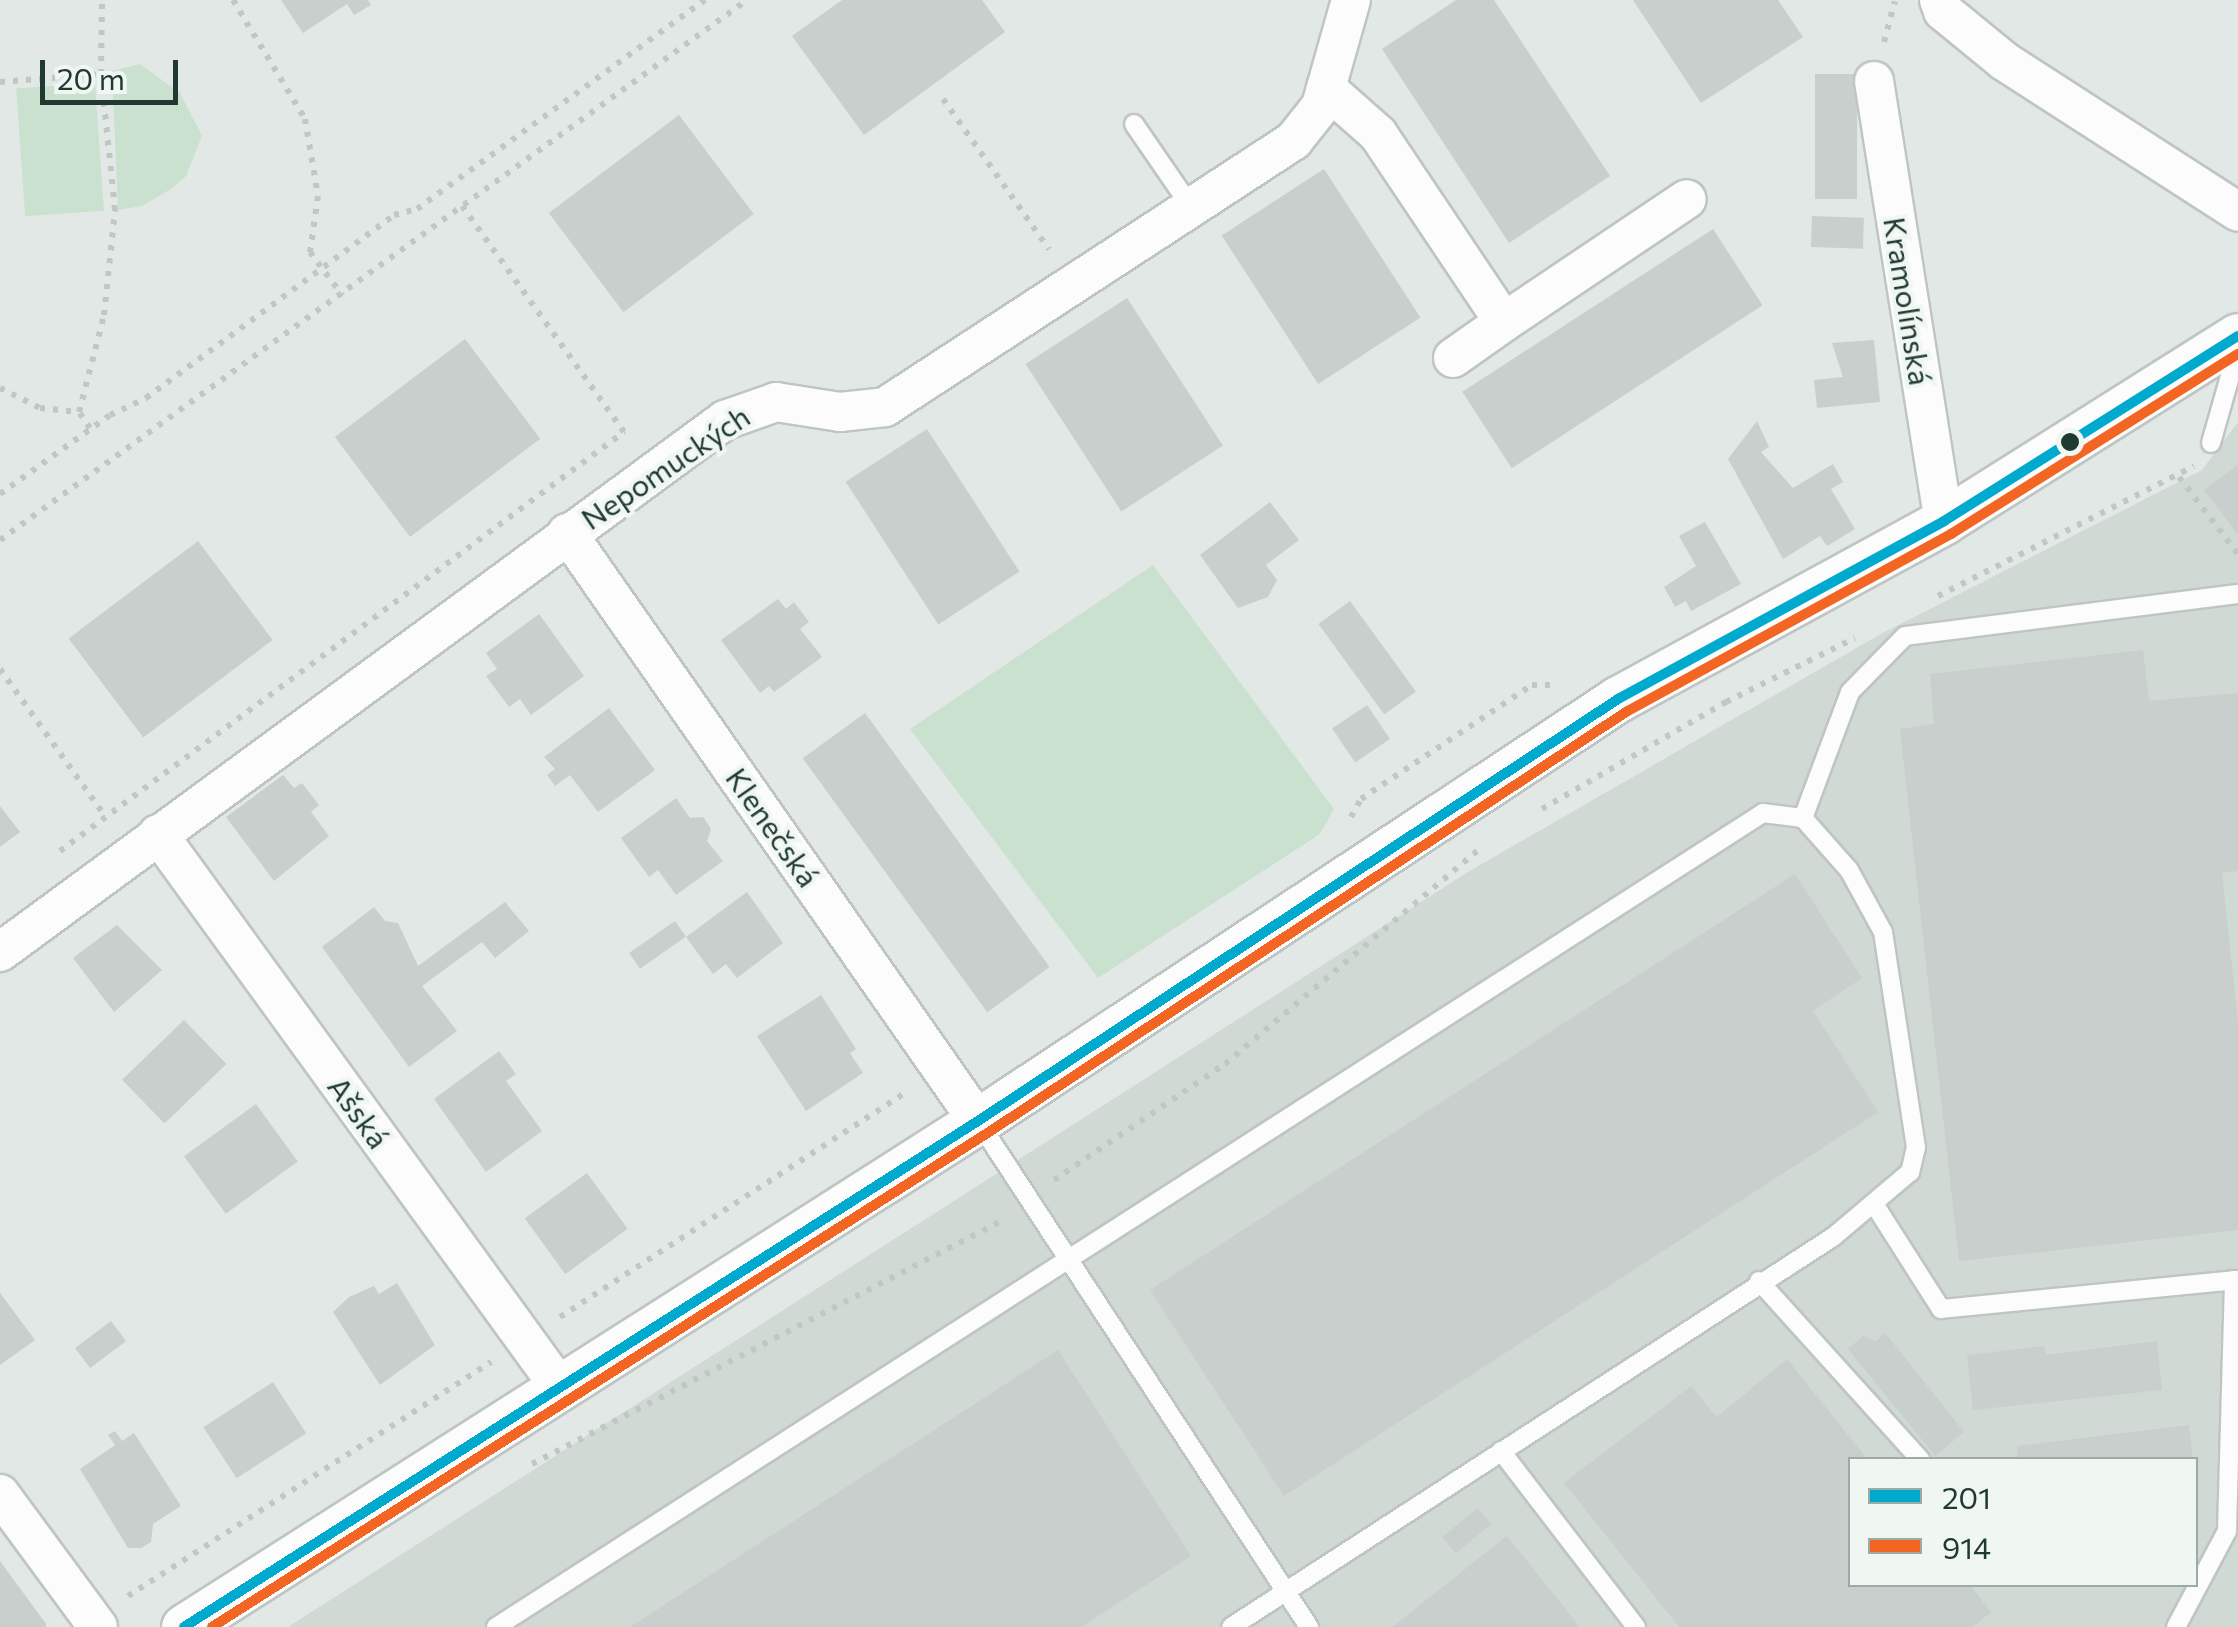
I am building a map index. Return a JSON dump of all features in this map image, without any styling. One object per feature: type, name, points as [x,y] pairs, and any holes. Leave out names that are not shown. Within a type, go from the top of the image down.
[{"type":"street","name":"Nepomuckých","points":[[0,952],[567,533],[742,411],[776,402],[840,412],[884,407],[1294,140],[1310,125],[1326,88],[1351,0]]},
{"type":"street","points":[[1939,0],[1944,11],[2004,61],[2238,212]]},
{"type":"street","name":"Kramolínská","points":[[1874,81],[1944,521]]},
{"type":"street","points":[[1326,88],[1378,134],[1504,322]]},
{"type":"street","points":[[1452,358],[1687,199]]},
{"type":"street","points":[[184,1627],[978,1121],[1618,699],[1944,521],[2238,336]]},
{"type":"street","name":"Klenečská","points":[[567,533],[978,1121]]},
{"type":"street","name":"Ašská","points":[[144,844],[560,1390]]},
{"type":"street","points":[[0,1494],[98,1627]]},
{"type":"lane","points":[[1134,124],[1191,208]]},
{"type":"lane","points":[[2211,443],[2238,348]]},
{"type":"lane","points":[[1803,818],[1850,692],[1904,636],[2238,594]]},
{"type":"lane","points":[[496,1627],[1066,1257],[1763,814],[1803,818],[1848,870],[1884,932],[1916,1147],[1910,1172],[1876,1207],[1230,1627]]},
{"type":"lane","points":[[978,1121],[1308,1627]]},
{"type":"lane","points":[[1876,1207],[1941,1309],[2236,1280],[2227,1531],[2198,1586]]},
{"type":"lane","points":[[1759,1282],[1918,1457]]},
{"type":"lane","points":[[1500,1451],[1636,1627]]},
{"type":"lane","points":[[2176,1627],[2197,1587]]},
{"type":"path","points":[[90,428],[79,412],[104,314],[115,210],[101,74],[102,0]]},
{"type":"path","points":[[233,0],[305,118],[318,196],[310,252],[342,294]]},
{"type":"path","points":[[0,494],[90,428],[146,398],[394,215],[418,209],[704,0]]},
{"type":"path","points":[[0,540],[747,0]]},
{"type":"path","points":[[0,82],[101,74]]},
{"type":"path","points":[[943,99],[1074,284]]},
{"type":"path","points":[[45,862],[624,432],[462,206]]},
{"type":"path","points":[[0,388],[40,408],[79,412]]},
{"type":"path","points":[[1935,598],[2180,476],[2211,443]]},
{"type":"path","points":[[2180,476],[2238,554]]},
{"type":"path","points":[[1530,816],[1726,702],[1865,632]]},
{"type":"path","points":[[0,669],[105,816],[144,844]]},
{"type":"path","points":[[515,1473],[964,1244],[1031,1203],[1072,1162],[1225,1064],[1482,847]]},
{"type":"shaded area","points":[[2238,422],[2238,1627],[288,1627],[1468,872],[1879,635],[2202,470]]},
{"type":"green space","points":[[140,64],[180,93],[202,136],[186,176],[142,206],[118,210],[112,71]]},
{"type":"green space","points":[[95,83],[104,211],[25,216],[16,89]]},
{"type":"green space","points":[[1153,565],[1334,809],[1320,834],[1098,978],[910,729]]},
{"type":"building","points":[[281,0],[368,0],[371,5],[354,15],[347,4],[303,33]]},
{"type":"building","points":[[842,0],[982,0],[1005,32],[864,135],[792,36]]},
{"type":"building","points":[[1456,0],[1494,0],[1610,176],[1509,243],[1382,49]]},
{"type":"building","points":[[1633,0],[1778,0],[1803,37],[1701,103]]},
{"type":"building","points":[[1815,74],[1857,74],[1857,199],[1815,199]]},
{"type":"building","points":[[679,115],[754,214],[623,312],[549,213]]},
{"type":"building","points":[[1324,169],[1420,317],[1318,384],[1222,235]]},
{"type":"building","points":[[1812,216],[1864,218],[1863,249],[1811,247]]},
{"type":"building","points":[[1713,229],[1763,305],[1512,468],[1462,392]]},
{"type":"building","points":[[1127,298],[1223,446],[1121,512],[1026,364]]},
{"type":"building","points":[[465,339],[540,439],[410,537],[335,437]]},
{"type":"building","points":[[1874,340],[1880,402],[1817,408],[1814,380],[1843,377],[1832,343]]},
{"type":"building","points":[[1757,421],[1769,447],[1761,452],[1793,488],[1833,464],[1843,482],[1831,489],[1855,529],[1827,546],[1820,536],[1783,559],[1728,459]]},
{"type":"building","points":[[927,429],[1020,572],[938,624],[846,482]]},
{"type":"building","points":[[2238,465],[2238,535],[2204,490]]},
{"type":"building","points":[[1270,502],[1299,540],[1266,565],[1277,580],[1268,597],[1238,608],[1200,555]]},
{"type":"building","points":[[1705,522],[1741,584],[1691,611],[1686,601],[1675,607],[1664,587],[1696,566],[1679,536]]},
{"type":"building","points":[[198,541],[273,640],[143,738],[69,638]]},
{"type":"building","points":[[778,599],[786,609],[794,602],[809,622],[800,629],[822,657],[774,692],[769,686],[760,693],[721,640]]},
{"type":"building","points":[[1350,601],[1416,692],[1384,715],[1318,624]]},
{"type":"building","points":[[539,614],[584,676],[531,715],[520,699],[509,707],[486,676],[497,669],[486,653]]},
{"type":"building","points":[[2143,650],[2149,701],[2238,693],[2238,871],[2222,873],[2238,1022],[2238,1230],[1959,1261],[1900,729],[1934,724],[1930,674]]},
{"type":"building","points":[[1367,705],[1390,739],[1355,762],[1332,728]]},
{"type":"building","points":[[609,708],[655,770],[598,812],[570,775],[555,786],[547,775],[555,769],[544,757]]},
{"type":"building","points":[[865,713],[1050,967],[987,1012],[803,758]]},
{"type":"building","points":[[283,775],[294,788],[302,783],[319,805],[311,812],[329,836],[274,881],[226,817]]},
{"type":"building","points":[[676,798],[690,818],[703,817],[711,829],[707,841],[723,861],[676,895],[658,870],[649,877],[621,838]]},
{"type":"building","points":[[0,806],[20,832],[0,847]]},
{"type":"building","points":[[1795,874],[1862,978],[1813,1011],[1878,1112],[1284,1496],[1150,1290]]},
{"type":"building","points":[[747,892],[783,943],[737,978],[726,964],[713,974],[686,937]]},
{"type":"building","points":[[505,902],[529,931],[495,958],[482,942],[422,986],[457,1031],[409,1067],[322,947],[374,907],[385,921],[398,923],[418,966]]},
{"type":"building","points":[[675,921],[686,937],[640,969],[629,953]]},
{"type":"building","points":[[117,925],[162,970],[114,1012],[73,958]]},
{"type":"building","points":[[821,995],[856,1049],[850,1053],[863,1073],[806,1111],[757,1036]]},
{"type":"building","points":[[184,1020],[226,1064],[165,1124],[122,1080]]},
{"type":"building","points":[[499,1051],[516,1074],[506,1081],[542,1131],[486,1172],[434,1099]]},
{"type":"building","points":[[256,1104],[298,1161],[226,1214],[184,1156]]},
{"type":"building","points":[[587,1173],[628,1229],[565,1274],[525,1218]]},
{"type":"building","points":[[397,1283],[435,1345],[380,1385],[333,1312],[349,1297],[374,1286],[379,1294]]},
{"type":"building","points":[[0,1293],[35,1340],[0,1365]]},
{"type":"building","points":[[111,1321],[126,1341],[90,1368],[75,1348]]},
{"type":"building","points":[[1885,1333],[1964,1432],[1935,1456],[1848,1349],[1863,1336],[1876,1341]]},
{"type":"building","points":[[2157,1341],[2162,1390],[1973,1410],[1967,1355],[2044,1346],[2046,1355]]},
{"type":"building","points":[[1058,1350],[1191,1556],[1081,1627],[630,1627]]},
{"type":"building","points":[[1787,1359],[1866,1457],[1848,1457],[1848,1587],[1971,1587],[1991,1612],[1973,1627],[1679,1627],[1564,1483],[1691,1386],[1717,1417]]},
{"type":"building","points":[[273,1382],[306,1433],[237,1478],[203,1427]]},
{"type":"building","points":[[2189,1425],[2193,1457],[2018,1457],[2017,1446]]},
{"type":"building","points":[[115,1431],[122,1441],[134,1433],[181,1506],[153,1524],[151,1542],[141,1548],[128,1548],[80,1469],[115,1445],[108,1435]]},
{"type":"building","points":[[1478,1508],[1491,1524],[1455,1553],[1442,1537]]},
{"type":"building","points":[[1507,1536],[1580,1627],[1392,1627]]},
{"type":"building","points":[[0,1561],[46,1624],[46,1627],[0,1627]]},
{"type":"transit line","name":"201","points":[[184,1627],[978,1121],[1618,699],[1944,521],[2238,336]]},
{"type":"transit line","name":"914","points":[[212,1627],[986,1134],[1626,712],[1951,534],[2238,354]]}]
